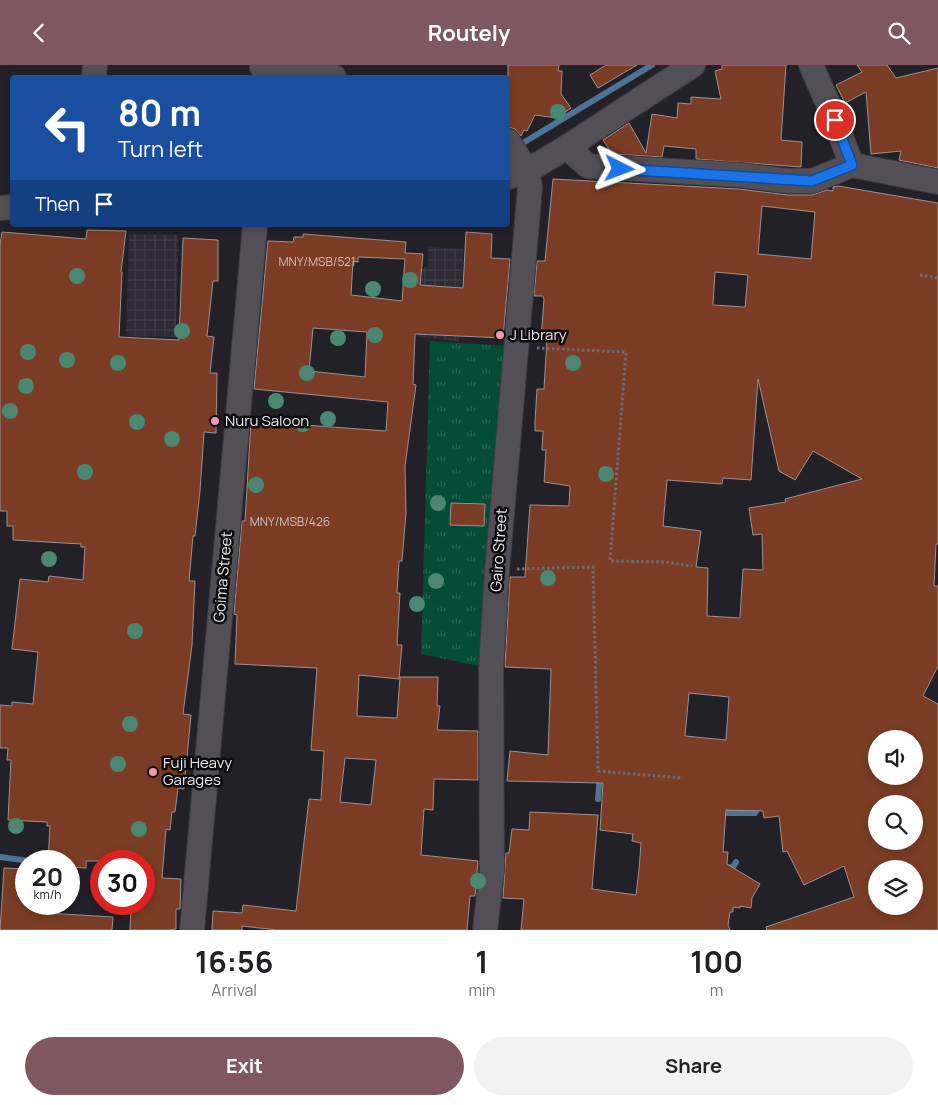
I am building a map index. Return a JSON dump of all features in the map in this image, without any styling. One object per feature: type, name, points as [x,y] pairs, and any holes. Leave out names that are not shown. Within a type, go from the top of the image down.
[{"type":"street","points":[[510,148],[517,174],[567,147],[693,65]]},
{"type":"street","points":[[811,65],[830,105],[852,165]]},
{"type":"street","points":[[262,70],[313,75]]},
{"type":"street","points":[[567,147],[588,166],[740,175],[788,181],[812,181],[852,165],[938,182]]},
{"type":"street","name":"Gairo Street","points":[[485,930],[492,869],[492,669],[497,571],[530,187],[517,174]]},
{"type":"street","name":"Goima Street","points":[[192,930],[255,227]]},
{"type":"path","points":[[920,275],[938,278]]},
{"type":"path","points":[[516,347],[626,352],[610,561],[664,562],[692,566]]},
{"type":"path","points":[[497,571],[593,567],[598,771],[683,778]]},
{"type":"shaded area","points":[[129,234],[178,235],[176,337],[126,336]]},
{"type":"shaded area","points":[[428,247],[463,249],[459,341],[418,337],[421,270],[428,266]]},
{"type":"green space","points":[[430,341],[508,346],[489,668],[421,654]]},
{"type":"building","points":[[508,65],[559,65],[558,71],[562,71],[561,94],[571,108],[557,118],[535,115],[527,131],[524,130],[521,136],[515,129],[510,128],[510,75],[508,75]]},
{"type":"building","points":[[606,65],[637,65],[598,88],[590,75]]},
{"type":"building","points":[[722,65],[786,65],[781,140],[802,142],[801,167],[696,159],[696,149],[664,146],[662,157],[612,154],[603,140],[629,123],[646,153],[652,114],[677,118],[678,103],[691,104],[691,97],[721,99],[715,71],[722,69]]},
{"type":"building","points":[[857,65],[887,65],[896,78],[938,68],[938,168],[899,160],[901,151],[871,154],[866,92],[845,103],[836,85],[862,72]]},
{"type":"building","points":[[553,179],[739,189],[788,195],[812,195],[827,190],[833,191],[833,187],[838,186],[938,203],[938,544],[936,544],[934,586],[938,586],[938,666],[923,696],[938,704],[938,930],[767,930],[766,927],[854,897],[844,866],[804,885],[787,851],[783,852],[779,816],[764,818],[763,811],[726,810],[723,852],[728,852],[727,864],[760,884],[752,898],[751,908],[733,907],[733,912],[730,912],[728,925],[730,930],[521,930],[524,899],[503,898],[506,853],[509,853],[512,829],[529,830],[530,812],[598,815],[592,889],[636,895],[641,843],[632,841],[633,834],[600,830],[603,783],[507,781],[510,751],[548,755],[551,669],[505,667],[510,577],[525,577],[530,505],[569,506],[570,486],[544,482],[546,450],[542,450],[543,431],[535,431],[537,389],[544,389],[547,339],[541,339],[544,299],[543,296],[534,296],[537,261],[545,261]],"holes":[[[762,206],[815,212],[811,259],[758,254]],[[715,272],[748,275],[745,307],[713,305]],[[758,379],[779,471],[795,480],[813,451],[862,479],[785,499],[786,502],[749,508],[753,535],[762,534],[763,570],[743,569],[740,618],[707,616],[708,568],[696,567],[701,531],[663,526],[667,480],[722,484],[723,478],[751,480]],[[689,693],[729,697],[726,740],[685,736]]]},
{"type":"building","points":[[87,230],[126,231],[121,272],[119,337],[179,340],[183,238],[218,240],[218,281],[213,281],[207,336],[214,337],[210,373],[217,373],[216,433],[204,432],[200,491],[195,536],[193,536],[189,581],[195,581],[192,645],[183,714],[191,715],[184,789],[178,788],[175,812],[172,812],[170,830],[166,829],[162,878],[181,879],[180,909],[176,909],[176,929],[169,930],[130,930],[131,915],[155,915],[155,850],[90,850],[90,861],[86,861],[86,868],[80,868],[80,850],[49,850],[50,826],[47,826],[47,822],[8,820],[11,760],[7,760],[8,748],[0,748],[0,705],[12,706],[12,702],[33,704],[38,652],[12,649],[20,579],[48,582],[49,576],[83,580],[85,547],[81,547],[81,544],[13,540],[13,526],[7,526],[7,511],[0,511],[0,245],[2,232],[86,239]]},
{"type":"building","points":[[466,232],[492,234],[491,258],[510,259],[503,338],[415,334],[413,384],[416,385],[405,466],[406,513],[402,561],[399,561],[397,593],[400,593],[397,645],[402,645],[399,679],[359,675],[357,716],[397,718],[400,677],[438,677],[437,706],[440,706],[437,730],[478,731],[478,780],[434,779],[433,810],[424,809],[421,855],[478,861],[475,896],[470,896],[467,930],[277,930],[242,926],[242,930],[212,930],[213,911],[242,913],[243,905],[296,911],[309,799],[321,800],[324,751],[311,750],[317,668],[235,664],[237,615],[234,614],[242,521],[245,521],[251,421],[386,431],[388,402],[254,389],[268,241],[293,242],[294,237],[303,237],[303,234],[406,242],[405,253],[423,254],[420,285],[463,288]],"holes":[[[358,257],[405,259],[402,301],[351,295],[353,261],[358,262]],[[313,328],[367,332],[365,377],[309,371]],[[345,758],[376,760],[371,805],[340,802]]]},
{"type":"building","points":[[451,503],[485,504],[484,526],[450,525]]},
{"type":"building","points":[[4,868],[15,868],[15,915],[113,917],[112,930],[0,930]]},
{"type":"waterway","points":[[518,146],[652,65]]},
{"type":"waterway","points":[[598,799],[600,775]]},
{"type":"waterway","points":[[717,813],[755,813],[760,804]]},
{"type":"waterway","points":[[0,857],[15,859]]},
{"type":"waterway","points":[[725,868],[733,867],[736,862]]},
{"type":"place","name":"J Library","points":[[500,335]]},
{"type":"place","name":"Nuru Saloon","points":[[215,421]]},
{"type":"place","name":"Fuji Heavy Garages","points":[[153,772]]},
{"type":"route","points":[[620,169],[812,181],[852,165],[835,120]]}]
